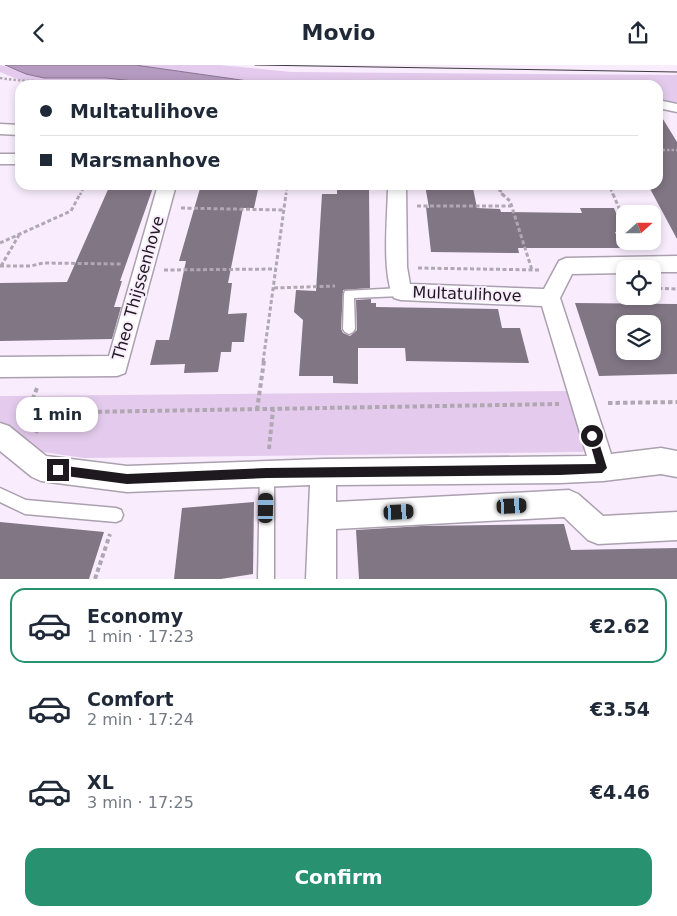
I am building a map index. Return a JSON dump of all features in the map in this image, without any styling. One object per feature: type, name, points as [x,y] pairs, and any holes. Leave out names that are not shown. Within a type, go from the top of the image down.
[{"type":"street","points":[[663,105],[677,108]]},
{"type":"street","points":[[0,129],[15,130]]},
{"type":"street","points":[[0,159],[15,159]]},
{"type":"street","name":"Theo Thijssenhove","points":[[0,367],[117,366],[166,190]]},
{"type":"street","name":"Multatulihove","points":[[397,190],[398,267],[401,292],[550,297]]},
{"type":"street","points":[[602,468],[550,297],[566,266],[677,264]]},
{"type":"street","points":[[0,435],[41,468],[127,479],[267,473],[560,470],[602,468],[661,461],[677,464]]},
{"type":"street","points":[[321,579],[323,472]]},
{"type":"street","points":[[323,516],[569,503],[598,530],[677,526]]},
{"type":"lane","points":[[349,329],[350,294],[401,292]]},
{"type":"lane","points":[[266,579],[267,473]]},
{"type":"lane","points":[[0,495],[25,507],[116,515]]},
{"type":"path","points":[[0,78],[16,80]]},
{"type":"path","points":[[663,150],[677,150]]},
{"type":"path","points":[[0,243],[71,211],[82,190]]},
{"type":"path","points":[[257,410],[286,190]]},
{"type":"path","points":[[612,190],[618,205]]},
{"type":"path","points":[[500,191],[510,201],[532,270]]},
{"type":"path","points":[[397,206],[511,206]]},
{"type":"path","points":[[161,207],[284,210]]},
{"type":"path","points":[[1,266],[19,235]]},
{"type":"path","points":[[1,266],[30,266],[43,263],[276,269]]},
{"type":"path","points":[[398,267],[563,271]]},
{"type":"path","points":[[274,288],[343,286],[350,294]]},
{"type":"path","points":[[661,288],[677,289]]},
{"type":"path","points":[[45,367],[27,413],[677,402]]},
{"type":"path","points":[[267,473],[273,410]]},
{"type":"shaded area","points":[[0,65],[44,78],[106,78],[125,80],[19,80],[0,72]]},
{"type":"shaded area","points":[[5,65],[135,65],[241,80],[44,78],[26,74]]},
{"type":"shaded area","points":[[135,65],[220,65],[292,72],[677,75],[677,102],[663,102],[663,80],[241,80]]},
{"type":"shaded area","points":[[571,391],[588,442],[583,452],[84,458],[36,451],[0,421],[0,396]]},
{"type":"building","points":[[663,119],[677,142],[677,239],[661,209],[661,205],[659,205],[651,190],[663,190]]},
{"type":"building","points":[[108,190],[152,190],[120,281],[122,281],[114,307],[121,307],[112,339],[0,341],[0,283],[67,282]]},
{"type":"building","points":[[200,190],[258,190],[254,208],[243,208],[228,283],[232,283],[228,314],[247,313],[244,342],[232,342],[231,352],[221,352],[218,372],[184,373],[185,364],[150,365],[156,340],[169,340],[186,261],[179,261]]},
{"type":"building","points":[[337,190],[369,190],[370,288],[343,290],[341,329],[343,333],[350,336],[357,330],[356,300],[371,299],[371,303],[376,303],[376,307],[498,309],[502,328],[520,328],[529,363],[406,361],[405,348],[358,348],[358,384],[333,383],[333,376],[299,376],[303,320],[294,312],[296,290],[316,291],[322,194],[337,194]]},
{"type":"building","points":[[426,190],[473,190],[477,208],[500,209],[501,212],[582,213],[580,208],[614,208],[616,213],[616,248],[518,248],[519,253],[431,252],[426,207],[429,208]]},
{"type":"building","points":[[575,303],[616,303],[616,305],[677,304],[677,374],[599,376]]},
{"type":"building","points":[[254,502],[253,574],[221,579],[174,579],[182,508]]},
{"type":"building","points":[[0,522],[104,532],[89,579],[0,579]]},
{"type":"building","points":[[564,524],[571,550],[677,548],[677,579],[359,579],[356,530],[422,526]]},
{"type":"tram line","points":[[255,65],[677,72]]},
{"type":"route","points":[[58,470],[127,479],[267,473],[602,468],[592,436]]}]
